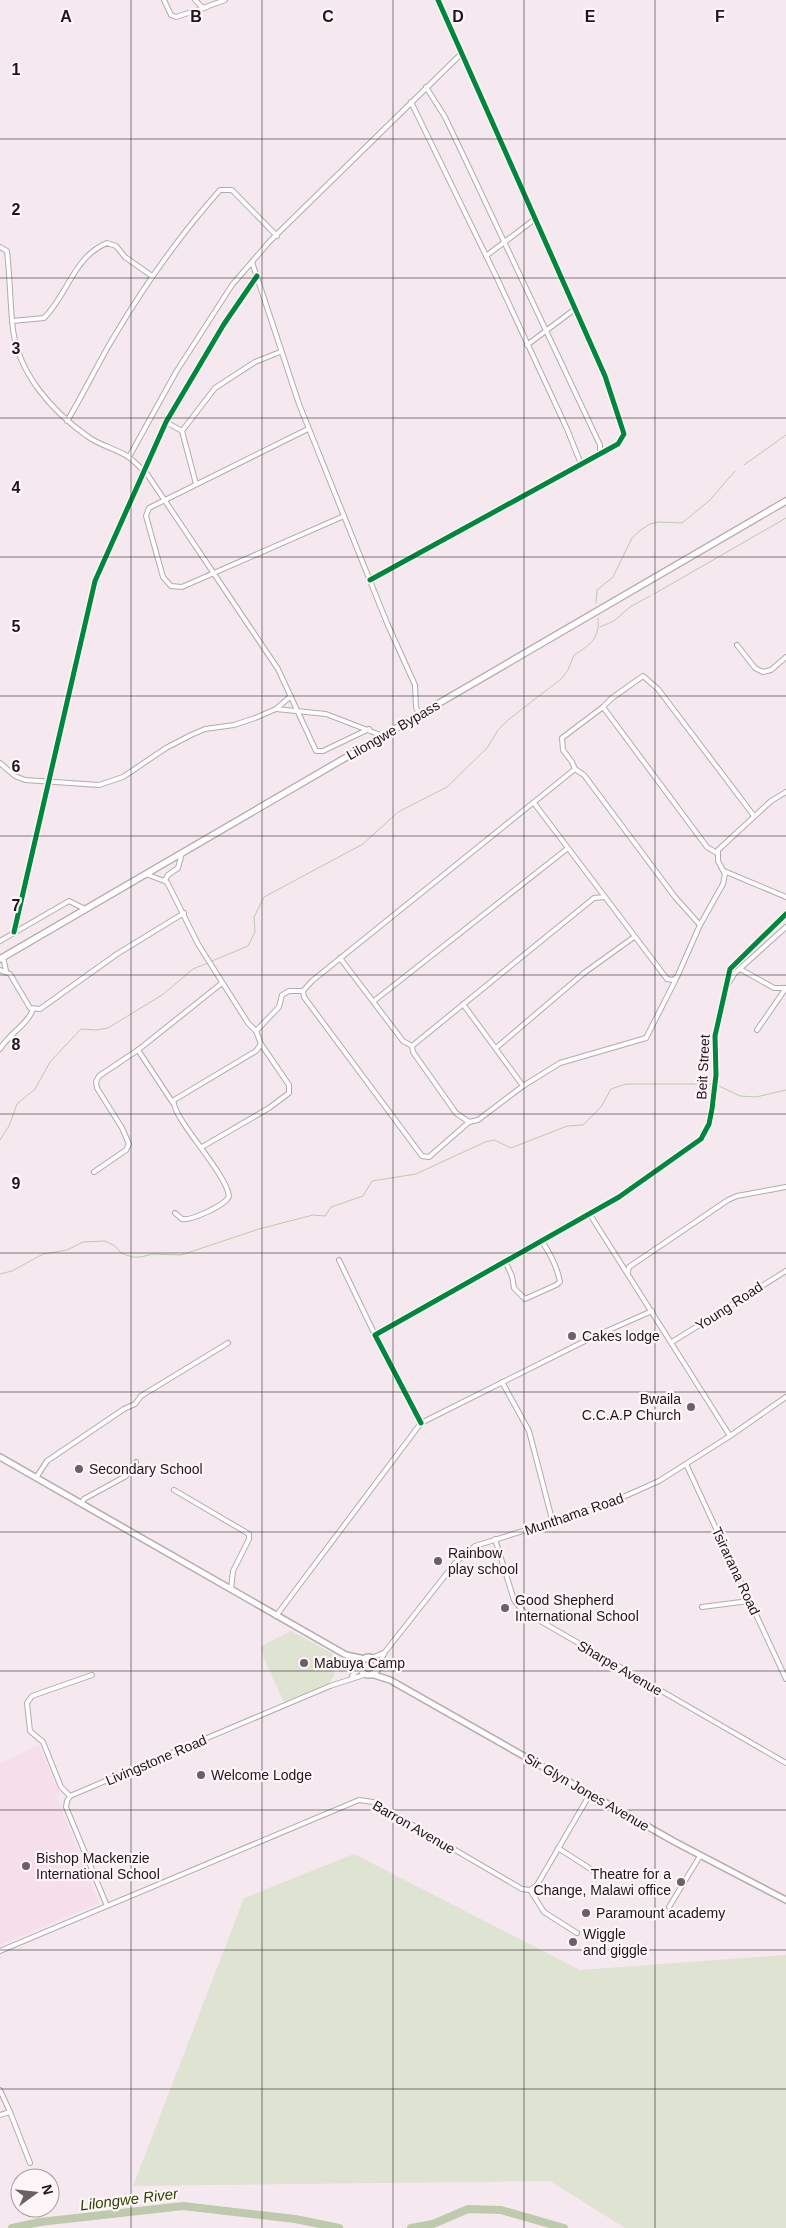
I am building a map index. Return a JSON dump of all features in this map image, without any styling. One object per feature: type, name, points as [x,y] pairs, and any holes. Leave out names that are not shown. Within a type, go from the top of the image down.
[{"type":"main road","name":"Lilongwe Bypass","points":[[2,958],[786,501]]},
{"type":"main road","points":[[0,1457],[346,1655],[369,1674],[390,1680]]},
{"type":"main road","points":[[346,1655],[368,1659],[378,1665],[390,1680]]},
{"type":"main road","points":[[360,1668],[361,1662],[368,1659]]},
{"type":"main road","points":[[369,1674],[377,1671],[378,1665]]},
{"type":"main road","name":"Sir Glyn Jones Avenue","points":[[390,1680],[700,1856],[786,1900]]},
{"type":"street","points":[[164,0],[171,15],[176,17],[207,8],[225,0]]},
{"type":"street","points":[[195,0],[200,6],[207,8]]},
{"type":"street","points":[[370,580],[618,444],[624,434],[612,393],[461,54],[457,38],[438,0]]},
{"type":"street","points":[[129,457],[195,341],[232,285],[277,236],[461,54]]},
{"type":"street","points":[[426,87],[445,117],[547,331],[600,445],[600,453]]},
{"type":"street","points":[[411,102],[486,256],[567,429],[581,464]]},
{"type":"street","points":[[66,421],[152,276],[192,221],[224,188],[232,190],[277,236]]},
{"type":"street","points":[[486,256],[535,219]]},
{"type":"street","points":[[12,322],[44,318],[80,264],[90,253],[107,243],[116,246],[125,257],[152,276]]},
{"type":"street","points":[[0,247],[7,250],[12,322],[21,360],[36,386],[66,421],[97,444],[129,457],[143,470],[278,669],[316,750],[323,751],[369,729]]},
{"type":"street","points":[[252,262],[280,352],[308,429],[415,685],[416,707],[419,715]]},
{"type":"street","points":[[14,932],[95,581],[166,422],[205,355],[257,276]]},
{"type":"street","points":[[527,345],[575,309]]},
{"type":"street","points":[[182,431],[215,388],[255,362],[280,352]]},
{"type":"street","points":[[166,422],[182,431],[196,484]]},
{"type":"street","points":[[308,429],[149,508],[146,516],[166,583],[176,588],[182,587],[344,516]]},
{"type":"street","points":[[737,646],[755,668],[763,672],[771,670],[786,657]]},
{"type":"street","points":[[700,925],[675,897],[584,776],[575,769],[561,747],[562,738],[641,677],[647,678],[658,689],[754,816]]},
{"type":"street","points":[[0,762],[15,776],[25,780],[99,784],[123,777],[166,748],[195,733],[205,729],[234,725],[276,709],[291,696]]},
{"type":"street","points":[[603,707],[707,847],[717,853]]},
{"type":"street","points":[[276,709],[326,714],[384,736]]},
{"type":"street","points":[[256,1031],[279,1006],[284,993],[303,991],[340,958],[393,918],[510,820],[575,769]]},
{"type":"street","points":[[303,991],[304,997],[422,1156],[429,1157],[469,1122],[478,1120],[523,1086],[566,1061],[646,1038],[694,942],[700,925],[723,884],[724,872],[718,861],[717,853],[723,844],[754,816],[771,801],[786,792]]},
{"type":"street","points":[[534,803],[667,979],[676,979]]},
{"type":"street","points":[[374,1002],[568,848]]},
{"type":"street","points":[[165,880],[168,875],[178,868],[182,853]]},
{"type":"street","points":[[724,872],[786,898]]},
{"type":"street","points":[[146,874],[165,880],[184,913],[195,939],[222,983],[256,1031],[261,1044],[288,1085],[288,1096],[202,1147]]},
{"type":"street","points":[[412,1046],[594,898],[604,897]]},
{"type":"street","points":[[0,941],[69,901],[85,910]]},
{"type":"street","points":[[33,1010],[43,1007],[117,954],[184,913]]},
{"type":"street","name":"Beit Street","points":[[375,1335],[619,1197],[701,1139],[705,1133],[715,1088],[715,1036],[731,966],[786,914]]},
{"type":"street","points":[[725,991],[731,978],[786,927]]},
{"type":"street","points":[[496,1048],[584,973],[634,937]]},
{"type":"street","points":[[2,958],[6,971]]},
{"type":"street","points":[[340,958],[403,1041],[412,1046]]},
{"type":"street","points":[[740,969],[774,988],[786,988]]},
{"type":"street","points":[[0,970],[10,974],[28,1005],[33,1010]]},
{"type":"street","points":[[94,1172],[126,1150],[129,1144],[122,1128],[97,1088],[97,1079],[138,1050],[222,983]]},
{"type":"street","points":[[757,1030],[786,988]]},
{"type":"street","points":[[463,1004],[523,1086]]},
{"type":"street","points":[[0,1049],[8,1037],[30,1018],[33,1010]]},
{"type":"street","points":[[173,1102],[180,1094],[256,1051],[261,1044]]},
{"type":"street","points":[[412,1046],[413,1052],[456,1113],[469,1122]]},
{"type":"street","points":[[138,1050],[173,1102],[174,1108],[202,1147],[228,1192],[228,1200],[186,1220],[175,1213]]},
{"type":"street","points":[[628,1274],[629,1267],[728,1200],[737,1196],[786,1187]]},
{"type":"street","points":[[589,1213],[730,1436]]},
{"type":"street","points":[[505,1261],[512,1276],[514,1288],[526,1300],[556,1285],[560,1282],[559,1273],[551,1255],[541,1240]]},
{"type":"street","points":[[339,1260],[375,1335],[421,1423]]},
{"type":"street","name":"Young Road","points":[[672,1342],[786,1271]]},
{"type":"street","points":[[276,1616],[421,1423],[502,1382],[652,1311]]},
{"type":"street","points":[[36,1478],[47,1461],[124,1409],[135,1404],[141,1396],[228,1343]]},
{"type":"street","points":[[502,1382],[529,1430],[553,1523]]},
{"type":"street","name":"Munthama Road","points":[[378,1665],[385,1652],[455,1563],[475,1546],[553,1523],[624,1497],[659,1481],[730,1436],[786,1397]]},
{"type":"street","points":[[80,1504],[84,1499],[126,1476],[136,1462]]},
{"type":"street","name":"Tsirarana Road","points":[[686,1464],[786,1679]]},
{"type":"street","points":[[174,1490],[249,1534],[250,1540],[233,1571],[231,1589]]},
{"type":"street","name":"Sharpe Avenue","points":[[495,1539],[514,1600],[523,1611],[786,1763]]},
{"type":"street","points":[[702,1606],[749,1601]]},
{"type":"street","name":"Munthama Road","points":[[368,1659],[385,1652]]},
{"type":"street","name":"Livingstone Road","points":[[351,1678],[360,1668]]},
{"type":"street","points":[[0,1951],[107,1906],[66,1807],[70,1796],[60,1787],[43,1742],[30,1732],[27,1703],[32,1696],[92,1674]]},
{"type":"street","name":"Livingstone Road","points":[[70,1796],[351,1678],[369,1674]]},
{"type":"street","points":[[576,1933],[544,1912],[530,1890],[537,1885],[590,1794]]},
{"type":"street","name":"Barron Avenue","points":[[107,1906],[364,1799],[522,1889],[530,1890]]},
{"type":"street","points":[[558,1848],[603,1877]]},
{"type":"street","points":[[669,1907],[700,1856]]},
{"type":"street","points":[[0,2090],[30,2163]]},
{"type":"street","points":[[0,2114],[10,2112]]},
{"type":"shaded area","name":"Bishop Mackenzie International School","points":[[39,1745],[60,1795],[56,1796],[99,1903],[0,1945],[0,1763]]},
{"type":"green space","points":[[291,1631],[335,1655],[334,1676],[329,1683],[284,1702],[261,1652],[261,1646]]},
{"type":"green space","points":[[354,1854],[580,1970],[786,1955],[786,2228],[625,2228],[550,2181],[133,2186],[244,1898]]},
{"type":"waterway","points":[[744,465],[786,435]]},
{"type":"waterway","points":[[596,603],[597,590],[613,577],[632,538],[650,524],[659,522],[682,523],[710,500],[735,471]]},
{"type":"waterway","points":[[654,594],[786,518]]},
{"type":"waterway","points":[[600,627],[614,621],[630,607],[650,596]]},
{"type":"waterway","points":[[212,961],[248,946],[255,932],[254,917],[264,897],[363,844],[398,812],[447,787],[487,748],[498,730],[508,720],[561,679],[568,670],[574,655],[593,641],[596,636],[598,618]]},
{"type":"waterway","points":[[0,1140],[9,1126],[17,1104],[35,1089],[50,1062],[81,1029],[96,1030],[108,1028],[162,995],[193,969],[208,963]]},
{"type":"waterway","points":[[0,1274],[12,1271],[43,1254],[67,1250],[83,1242],[105,1241],[115,1246],[121,1253],[132,1257],[152,1254],[181,1255],[259,1229],[313,1215],[325,1216],[331,1207],[363,1196],[372,1181],[416,1174],[485,1142],[494,1140],[511,1148],[567,1126],[583,1125],[601,1107],[611,1089],[626,1084],[713,1084]]},
{"type":"waterway","points":[[717,1085],[740,1096],[756,1097],[786,1090]]},
{"type":"waterway","name":"Lilongwe River","points":[[12,2228],[40,2222],[183,2206],[295,2219],[339,2228]]},
{"type":"waterway","name":"Lilongwe River","points":[[411,2228],[433,2224],[468,2209],[501,2210],[564,2228]]},
{"type":"cycle path","points":[[370,580],[618,444],[624,434],[605,376],[438,0]]},
{"type":"cycle path","points":[[14,932],[95,581],[166,422],[224,324],[257,276]]},
{"type":"cycle path","points":[[421,1423],[375,1335],[619,1197],[701,1139],[709,1124],[712,1109],[716,1075],[715,1036],[730,969],[786,914]]},
{"type":"place","name":"Cakes lodge","points":[[572,1336]]},
{"type":"place","name":"Bwaila C.C.A.P Church","points":[[691,1407]]},
{"type":"place","name":"Secondary School","points":[[79,1469]]},
{"type":"place","name":"Rainbow play school","points":[[438,1561]]},
{"type":"place","name":"Good Shepherd International School","points":[[505,1608]]},
{"type":"place","name":"Mabuya Camp","points":[[304,1663]]},
{"type":"place","name":"Welcome Lodge","points":[[201,1775]]},
{"type":"place","name":"Bishop Mackenzie International School","points":[[26,1866]]},
{"type":"place","name":"Theatre for a Change, Malawi office","points":[[681,1882]]},
{"type":"place","name":"Paramount academy","points":[[586,1913]]},
{"type":"place","name":"Wiggle and giggle","points":[[573,1942]]}]
